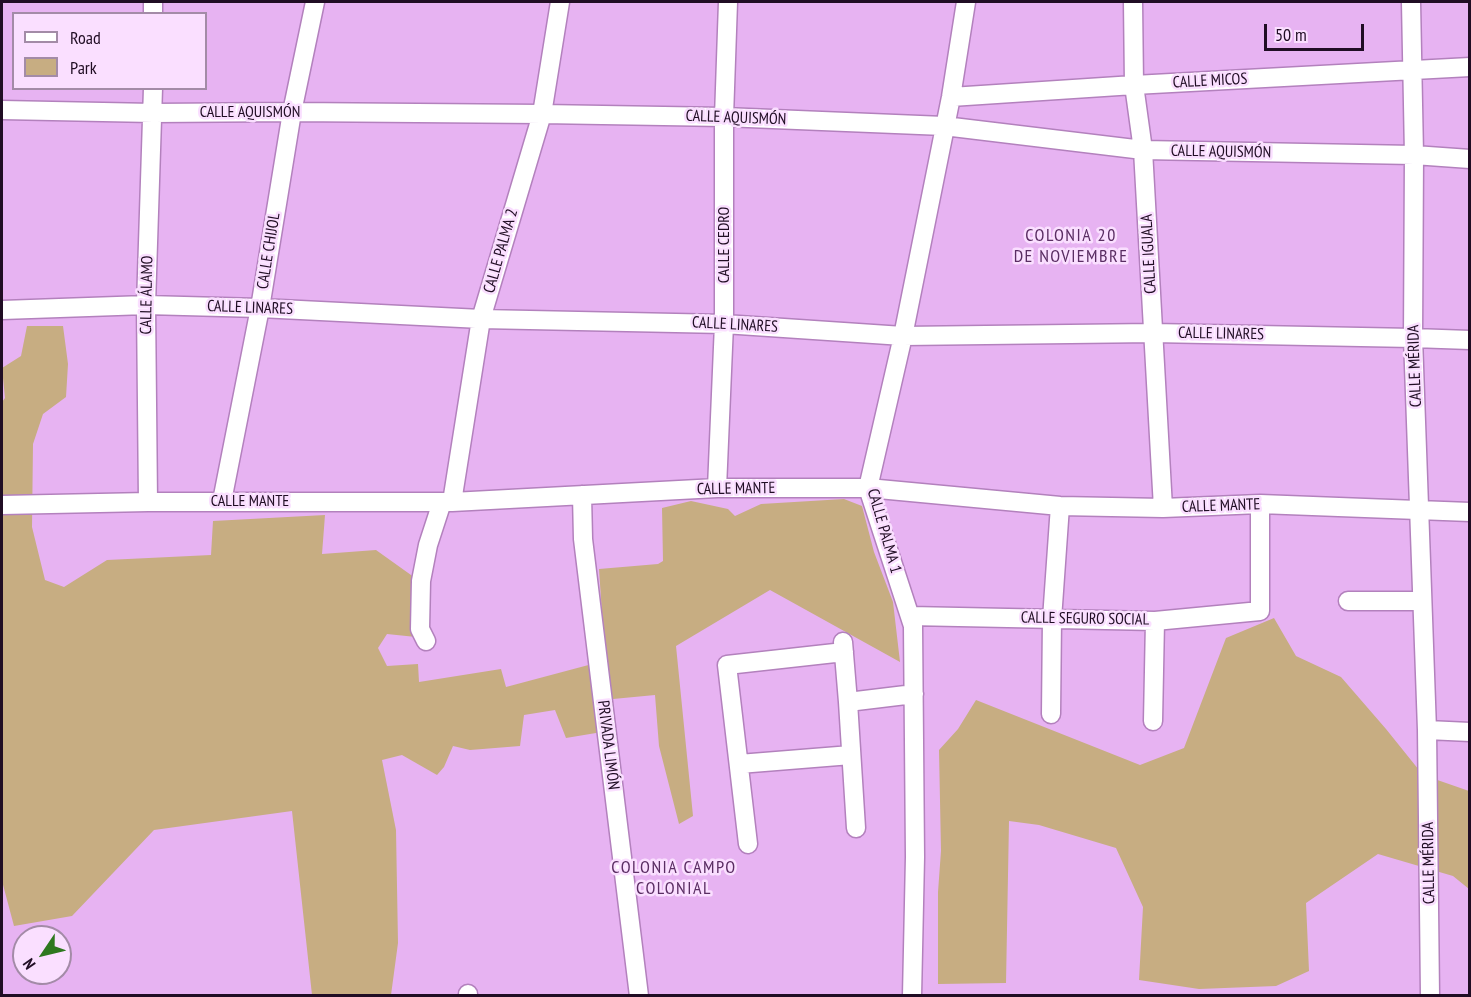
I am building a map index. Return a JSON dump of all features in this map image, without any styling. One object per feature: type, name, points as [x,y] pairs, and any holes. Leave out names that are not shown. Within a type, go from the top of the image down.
[{"type":"street","name":"CALLE CHIJOL","points":[[222,501],[260,308],[292,112],[315,2]]},
{"type":"street","name":"CALLE PALMA 2","points":[[426,641],[420,629],[421,581],[428,545],[447,502],[481,319],[542,114],[560,2]]},
{"type":"street","name":"CALLE CEDRO","points":[[717,488],[724,324],[724,117],[728,2]]},
{"type":"street","name":"CALLE PALMA 1","points":[[912,996],[915,857],[913,626],[868,488],[903,336],[951,97],[966,2]]},
{"type":"street","name":"CALLE IGUALA","points":[[1133,2],[1134,85],[1143,150],[1163,508]]},
{"type":"street","name":"CALLE MÉRIDA","points":[[1411,2],[1414,155],[1413,338],[1427,730],[1430,996]]},
{"type":"street","name":"CALLE MICOS","points":[[951,97],[1470,67]]},
{"type":"street","name":"CALLE ÁLAMO","points":[[148,502],[146,305],[153,90]]},
{"type":"street","name":"CALLE AQUISMÓN","points":[[2,110],[724,117],[945,126],[1143,150],[1414,155],[1470,159]]},
{"type":"street","name":"CALLE LINARES","points":[[2,310],[146,305],[481,319],[724,324],[903,336],[1153,333],[1470,340]]},
{"type":"street","name":"CALLE MANTE","points":[[2,505],[222,501],[447,502],[717,488],[868,488],[1060,506],[1163,508],[1260,504],[1470,512]]},
{"type":"street","name":"PRIVADA LIMÓN","points":[[582,495],[583,540],[639,996]]},
{"type":"street","name":"CALLE SEGURO SOCIAL","points":[[910,616],[1155,621],[1260,611],[1260,504]]},
{"type":"street","points":[[1051,714],[1052,619],[1060,506]]},
{"type":"street","points":[[1348,601],[1422,601]]},
{"type":"street","points":[[1153,721],[1155,621]]},
{"type":"street","points":[[747,844],[728,665],[843,647],[856,828]]},
{"type":"street","points":[[848,702],[914,694]]},
{"type":"street","points":[[1427,730],[1470,732]]},
{"type":"street","points":[[739,764],[851,755]]},
{"type":"green space","points":[[27,326],[63,326],[68,364],[66,397],[43,414],[33,444],[32,527],[45,580],[64,587],[107,560],[211,555],[213,521],[325,515],[322,554],[376,550],[418,580],[416,637],[387,634],[378,648],[387,666],[418,664],[419,682],[501,669],[506,687],[596,663],[605,658],[599,569],[658,564],[663,561],[662,508],[691,501],[728,509],[735,516],[761,504],[844,499],[862,506],[874,552],[893,602],[900,662],[770,590],[676,646],[693,816],[679,824],[659,746],[655,695],[613,699],[614,730],[566,738],[555,710],[524,715],[520,746],[470,750],[453,746],[444,767],[437,775],[402,755],[382,760],[396,830],[398,943],[391,995],[312,995],[292,811],[154,830],[72,916],[14,925],[2,881],[2,402],[5,398],[2,368],[21,356]]},
{"type":"green space","points":[[1274,618],[1296,656],[1341,677],[1423,775],[1469,791],[1469,889],[1453,876],[1378,854],[1306,903],[1309,971],[1276,986],[1199,989],[1139,980],[1143,907],[1116,848],[1039,825],[1009,821],[1006,983],[938,984],[938,892],[941,851],[939,750],[958,729],[976,700],[1140,765],[1184,748],[1226,638]]},
{"type":"district","name":"COLONIA 20 DE NOVIEMBRE","points":[[1071,246]]},
{"type":"district","name":"COLONIA CAMPO COLONIAL","points":[[674,878]]}]
